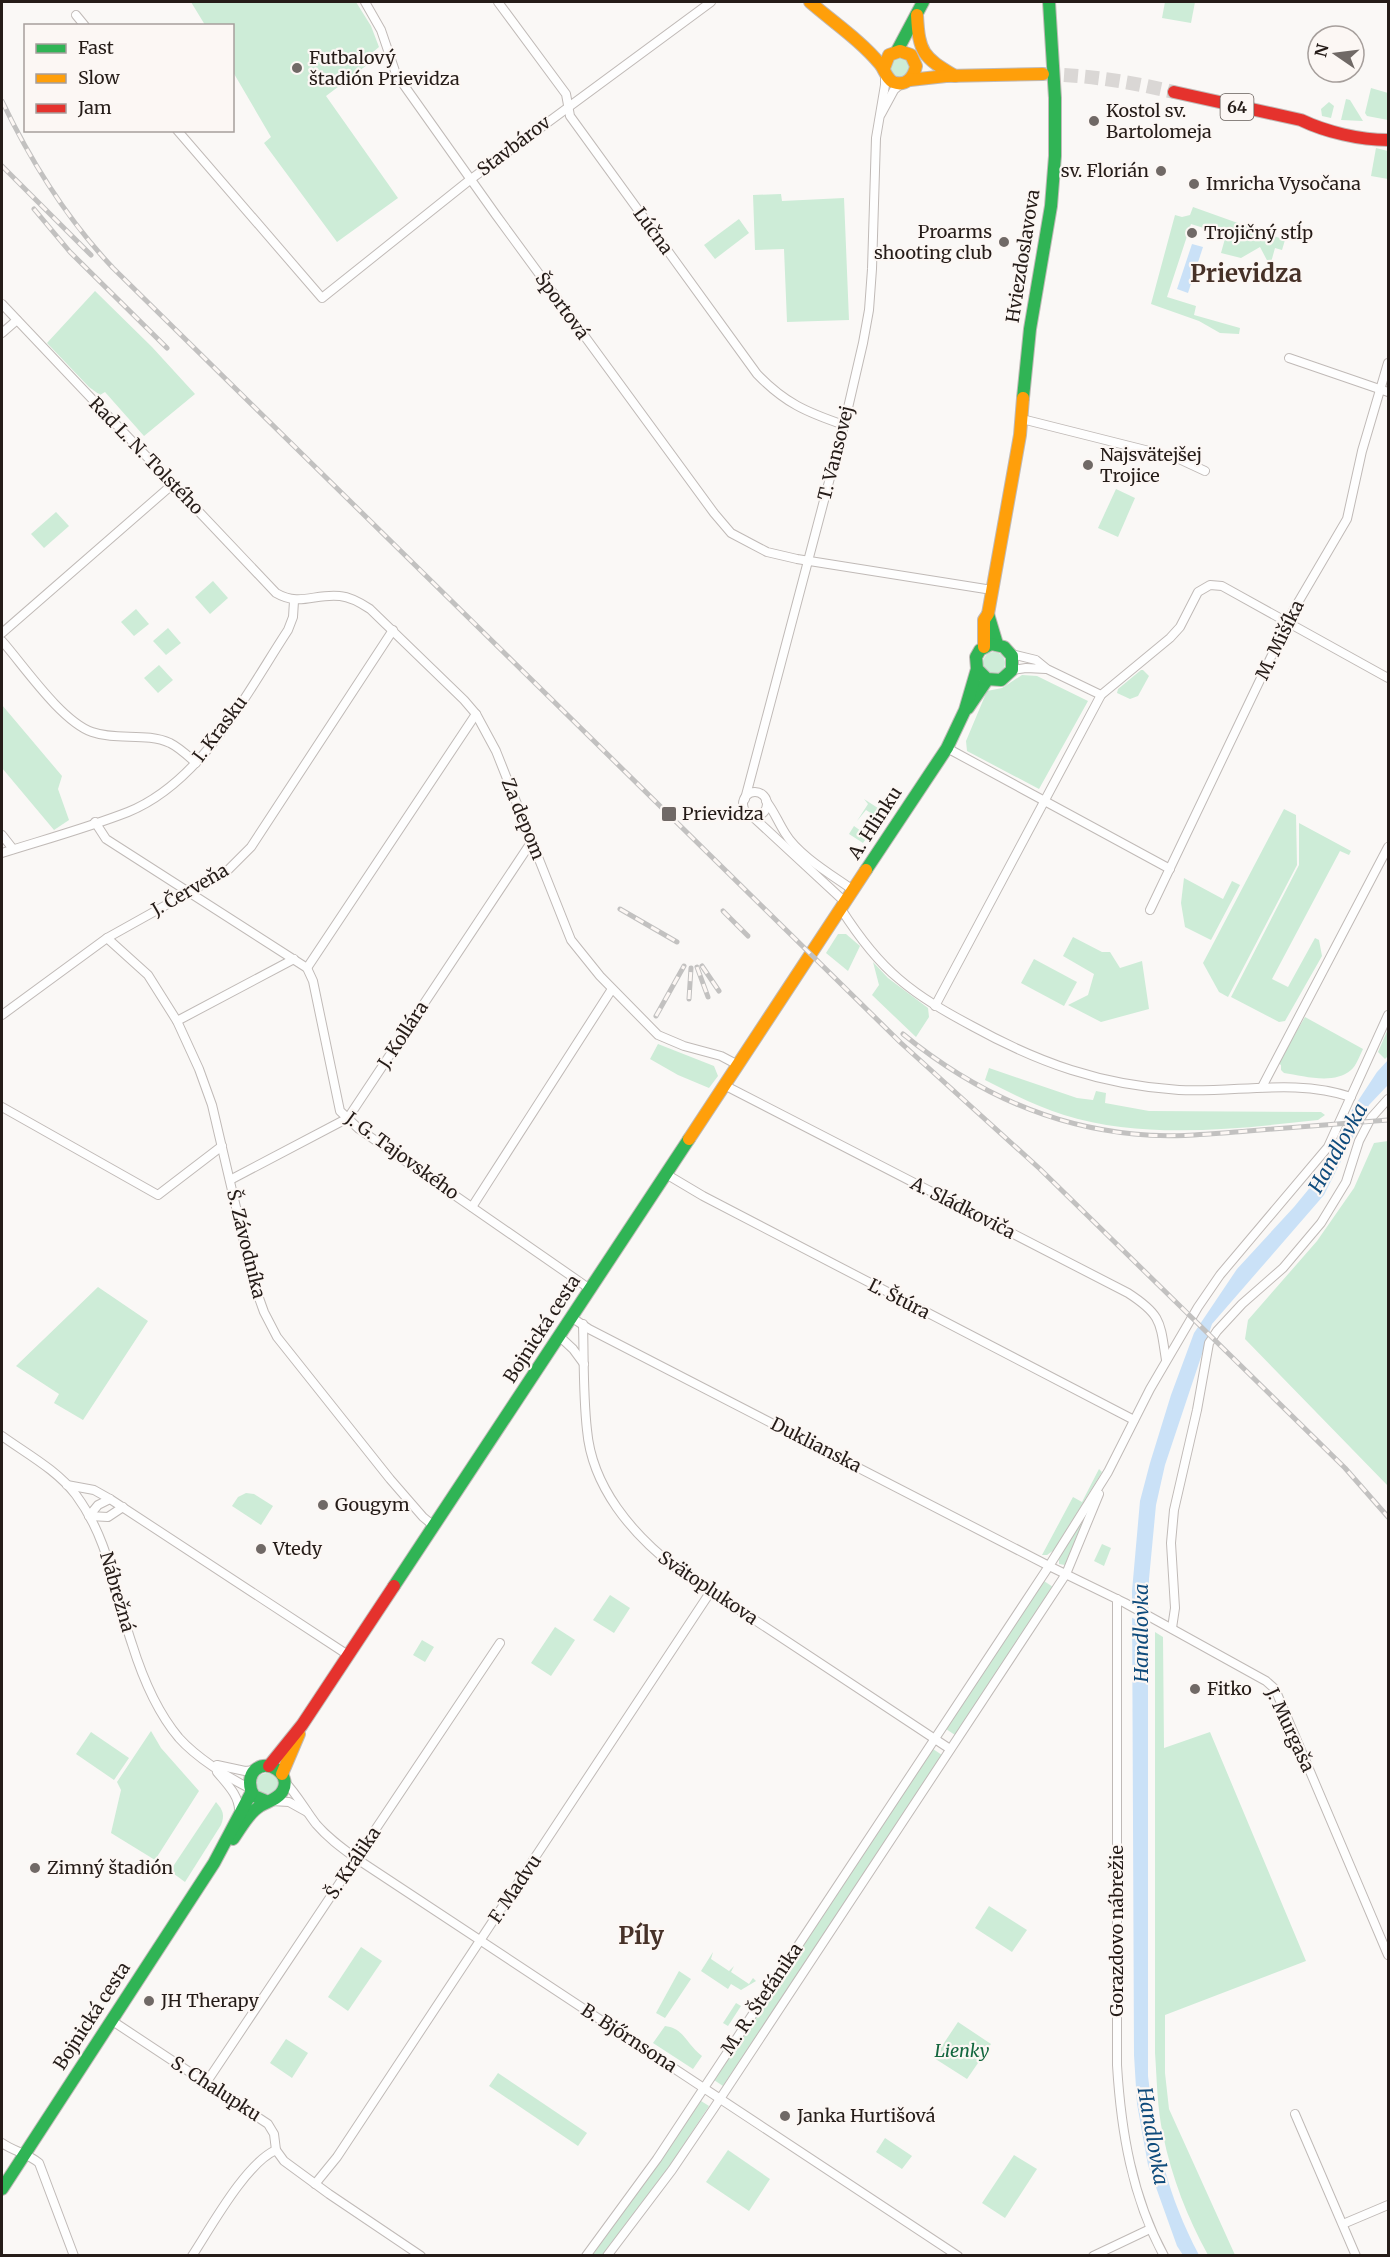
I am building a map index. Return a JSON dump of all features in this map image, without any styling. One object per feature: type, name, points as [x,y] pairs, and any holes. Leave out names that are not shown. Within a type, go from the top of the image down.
[{"type":"street","name":"Športová","points":[[364,2],[377,21],[396,74],[496,215],[731,533],[767,552],[808,561],[992,590]]},
{"type":"street","name":"Lúčna","points":[[498,2],[566,94],[570,116],[757,374],[774,392],[797,407],[844,425]]},
{"type":"street","name":"Stavbárov","points":[[179,132],[322,298],[471,179],[711,2]]},
{"type":"street","points":[[810,2],[859,42],[891,81],[906,82],[950,76],[1043,74]]},
{"type":"street","points":[[884,70],[885,60],[894,52],[911,27],[923,2]]},
{"type":"street","name":"Hviezdoslavova","points":[[1022,419],[1030,329],[1051,206],[1055,156],[1055,98],[1049,2]]},
{"type":"street","points":[[75,15],[83,24]]},
{"type":"street","points":[[917,15],[917,38],[924,53],[950,76]]},
{"type":"street","points":[[906,82],[915,74],[911,27]]},
{"type":"street","points":[[859,42],[894,52],[950,76]]},
{"type":"street","name":"T. Vansovej","points":[[745,799],[844,425],[869,310],[876,138],[885,85],[884,70]]},
{"type":"street","name":"T. Vansovej","points":[[878,120],[894,90],[906,82]]},
{"type":"street","name":"64","points":[[1174,92],[1301,120],[1314,126],[1375,140],[1389,140]]},
{"type":"street","name":"64","points":[[1301,120],[1315,119],[1389,134]]},
{"type":"street","name":"Rad L. N. Tolstého","points":[[2,304],[276,593],[294,601]]},
{"type":"street","points":[[2,333],[16,320]]},
{"type":"street","points":[[1289,358],[1385,391]]},
{"type":"street","name":"M. Mišíka","points":[[1150,910],[1288,623],[1347,519],[1362,451],[1385,391],[1389,363]]},
{"type":"street","points":[[1022,419],[1177,458],[1205,471]]},
{"type":"street","name":"A. Hlinku","points":[[811,953],[947,748],[965,710],[977,669],[976,657],[984,647],[984,620],[988,614],[1022,419]]},
{"type":"street","points":[[2,633],[173,484]]},
{"type":"street","points":[[935,1006],[1101,695],[1170,638],[1180,627],[1198,592],[1206,587],[1222,586],[1389,678]]},
{"type":"street","name":"Za depom","points":[[294,601],[329,596],[343,596],[357,600],[393,630],[476,714],[496,751],[571,940],[612,989],[658,1035],[684,1046],[720,1056],[738,1065]]},
{"type":"street","name":"I. Krasku","points":[[2,853],[129,812],[150,800],[196,764],[216,741],[288,630],[293,617],[294,601]]},
{"type":"street","name":"A. Hlinku","points":[[988,614],[997,644]]},
{"type":"street","name":"J. Červeňa","points":[[2,1015],[107,938],[227,871],[251,847],[393,630]]},
{"type":"street","points":[[2,640],[61,710],[83,728],[94,733],[158,740],[180,750],[196,764]]},
{"type":"street","points":[[977,669],[987,680],[1002,680],[1011,670],[1013,662],[1006,648],[997,644],[984,647]]},
{"type":"street","points":[[1011,654],[1036,660],[1047,669],[1101,695]]},
{"type":"street","points":[[1011,670],[1047,669]]},
{"type":"street","name":"A. Hlinku","points":[[965,710],[973,703],[987,680]]},
{"type":"street","points":[[95,822],[106,839],[307,968],[476,714]]},
{"type":"street","points":[[947,748],[1170,869]]},
{"type":"street","points":[[750,780],[757,793],[774,811],[784,833],[799,849],[853,890]]},
{"type":"street","points":[[757,793],[748,794],[745,799],[745,810],[843,905],[870,949],[897,978],[935,1006],[1025,1054],[1106,1081],[1180,1090],[1284,1086],[1338,1093],[1351,1097]]},
{"type":"street","points":[[752,816],[763,812],[766,801]]},
{"type":"street","points":[[2,835],[13,849]]},
{"type":"street","name":"J. Kollára","points":[[230,1180],[348,1118],[528,847],[534,844]]},
{"type":"street","points":[[1262,1087],[1389,847]]},
{"type":"street","name":"Š. Závodníka","points":[[107,938],[148,975],[177,1021],[199,1069],[212,1105],[254,1284],[264,1312],[277,1337],[390,1479],[423,1517],[434,1526]]},
{"type":"street","name":"Bojnická cesta","points":[[269,1766],[302,1725],[811,953]]},
{"type":"street","points":[[177,1021],[294,959]]},
{"type":"street","name":"J. G. Tajovského","points":[[307,968],[313,981],[340,1111],[359,1129],[590,1289]]},
{"type":"street","points":[[472,1207],[612,989]]},
{"type":"street","points":[[1108,1472],[1166,1361],[1198,1307],[1220,1275],[1328,1147],[1389,1015]]},
{"type":"street","name":"A. Sládkoviča","points":[[724,1085],[1128,1293],[1151,1308],[1158,1319],[1166,1361]]},
{"type":"street","points":[[1172,1628],[1174,1509],[1197,1410],[1209,1343],[1242,1304],[1283,1268],[1321,1223],[1346,1182],[1359,1141],[1371,1118],[1389,1099]]},
{"type":"street","points":[[2,1107],[158,1195],[222,1146]]},
{"type":"street","name":"Ľ. Štúra","points":[[666,1174],[713,1202],[1134,1420]]},
{"type":"street","points":[[571,1317],[583,1324]]},
{"type":"street","name":"Svätoplukova","points":[[583,1324],[587,1431],[593,1460],[604,1486],[624,1519],[653,1550],[934,1739]]},
{"type":"street","name":"Duklianska","points":[[583,1324],[1049,1566]]},
{"type":"street","points":[[559,1336],[584,1364]]},
{"type":"street","name":"Nábrežná","points":[[2,1436],[44,1465],[67,1485],[89,1516],[107,1552],[132,1644],[162,1714],[180,1739],[211,1764],[250,1790]]},
{"type":"street","name":"M. R. Štefánika","points":[[586,2256],[657,2159],[1049,1566],[1108,1472]]},
{"type":"street","name":"M. R. Štefánika","points":[[606,2256],[672,2170],[1066,1574],[1108,1472]]},
{"type":"street","points":[[67,1485],[94,1490],[110,1499],[348,1655]]},
{"type":"street","points":[[89,1516],[98,1506],[110,1499]]},
{"type":"street","points":[[89,1516],[108,1517],[123,1508]]},
{"type":"street","points":[[1049,1566],[1066,1574]]},
{"type":"street","name":"J. Murgaša","points":[[1066,1574],[1255,1673],[1275,1689],[1389,1955]]},
{"type":"street","name":"F. Madvu","points":[[315,2184],[337,2157],[711,1591]]},
{"type":"street","name":"Gorazdovo nábrežie","points":[[1121,1601],[1117,2066],[1120,2111],[1126,2150],[1150,2229],[1164,2256]]},
{"type":"street","name":"Š. Králika","points":[[206,2083],[500,1643]]},
{"type":"street","name":"Bojnická cesta","points":[[2,2189],[214,1863],[254,1811],[280,1795],[283,1778],[302,1725]]},
{"type":"street","points":[[934,1739],[950,1749]]},
{"type":"street","name":"Nábrežná","points":[[211,1764],[245,1771],[255,1770]]},
{"type":"street","name":"Nábrežná","points":[[211,1764],[239,1804],[239,1817]]},
{"type":"street","points":[[255,1770],[262,1766],[269,1766],[278,1769],[283,1778]]},
{"type":"street","name":"Bojnická cesta","points":[[214,1863],[239,1817],[250,1790],[250,1776],[255,1770]]},
{"type":"street","name":"B. Bjőrnsona","points":[[283,1778],[307,1812],[333,1841],[357,1859],[958,2256]]},
{"type":"street","points":[[250,1790],[258,1799],[269,1801]]},
{"type":"street","name":"B. Bjőrnsona","points":[[269,1801],[289,1802],[307,1812]]},
{"type":"street","name":"S. Chalupku","points":[[111,2020],[268,2124],[274,2134],[276,2150],[284,2161],[421,2256]]},
{"type":"street","points":[[1295,2114],[1356,2256]]},
{"type":"street","points":[[2,2143],[39,2163],[74,2256]]},
{"type":"street","points":[[192,2256],[236,2189],[266,2154],[276,2150]]},
{"type":"street","points":[[1343,2224],[1389,2205]]},
{"type":"street","points":[[1093,2256],[1150,2229]]},
{"type":"green space","name":"Futbalový štadión Prievidza","points":[[191,2],[356,2],[371,26],[379,47],[373,52],[367,65],[326,96],[398,198],[337,242],[264,143],[271,137],[234,74],[234,24],[204,24]]},
{"type":"green space","points":[[1165,2],[1195,2],[1191,23],[1162,18]]},
{"type":"green space","points":[[895,56],[908,60],[910,72],[901,78],[890,73],[890,61]]},
{"type":"green space","points":[[1371,88],[1388,93],[1388,120],[1367,116],[1365,113]]},
{"type":"green space","points":[[1346,99],[1350,100],[1363,121],[1341,120]]},
{"type":"green space","points":[[1329,102],[1334,106],[1331,118],[1322,116],[1321,109]]},
{"type":"green space","points":[[1376,148],[1388,151],[1388,179],[1371,176]]},
{"type":"green space","points":[[781,194],[782,201],[844,198],[849,320],[787,322],[784,249],[755,250],[753,195]]},
{"type":"green space","points":[[1193,207],[1285,240],[1282,250],[1275,248],[1270,266],[1260,247],[1241,258],[1221,253],[1226,235],[1191,224],[1167,297],[1196,306],[1194,315],[1240,328],[1239,334],[1220,333],[1199,321],[1151,304],[1175,215],[1182,217],[1190,215]]},
{"type":"green space","points":[[739,219],[749,233],[715,259],[704,245]]},
{"type":"green space","points":[[95,291],[152,347],[195,394],[144,436],[105,392],[100,395],[89,387],[47,343]]},
{"type":"green space","points":[[1116,489],[1135,498],[1118,537],[1098,528]]},
{"type":"green space","points":[[56,512],[69,526],[44,548],[31,534]]},
{"type":"green space","points":[[213,581],[228,598],[210,614],[195,597]]},
{"type":"green space","points":[[136,609],[149,624],[134,636],[121,622]]},
{"type":"green space","points":[[168,628],[181,643],[166,655],[153,641]]},
{"type":"green space","points":[[994,652],[1002,655],[1005,663],[1002,671],[994,674],[986,671],[983,663],[986,655]]},
{"type":"green space","points":[[159,665],[173,680],[158,693],[144,678]]},
{"type":"green space","points":[[1141,670],[1149,676],[1138,696],[1130,699],[1117,693],[1118,689]]},
{"type":"green space","points":[[1022,675],[1037,676],[1088,701],[1039,789],[967,751],[966,741],[987,691],[1002,688]]},
{"type":"green space","points":[[2,705],[62,776],[58,789],[69,820],[54,830],[2,768]]},
{"type":"green space","points":[[864,799],[884,812],[880,819],[866,810],[857,821],[868,804]]},
{"type":"green space","points":[[1284,809],[1296,815],[1297,865],[1228,997],[1219,992],[1203,963]]},
{"type":"green space","points":[[1299,823],[1351,851],[1349,855],[1340,851],[1272,979],[1288,987],[1315,938],[1319,940],[1322,956],[1285,1021],[1279,1022],[1231,997],[1299,865]]},
{"type":"green space","points":[[854,826],[868,836],[863,843],[849,834]]},
{"type":"green space","points":[[1184,878],[1223,899],[1232,881],[1240,885],[1211,940],[1185,927],[1181,903]]},
{"type":"green space","points":[[838,934],[846,934],[860,946],[848,971],[826,953]]},
{"type":"green space","points":[[1073,937],[1102,952],[1110,952],[1120,968],[1142,961],[1149,1009],[1101,1022],[1068,1005],[1088,995],[1094,974],[1063,956]]},
{"type":"green space","points":[[1034,959],[1077,982],[1064,1006],[1021,983]]},
{"type":"green space","points":[[873,962],[888,978],[928,1008],[929,1017],[916,1037],[872,995],[879,985]]},
{"type":"green space","points":[[1305,1017],[1363,1049],[1351,1070],[1344,1075],[1328,1078],[1284,1073],[1281,1070],[1281,1065],[1278,1063]]},
{"type":"green space","points":[[1388,1029],[1388,1056],[1385,1059],[1378,1052]]},
{"type":"green space","points":[[658,1044],[714,1066],[718,1076],[709,1088],[678,1075],[650,1059]]},
{"type":"green space","points":[[989,1068],[1077,1098],[1093,1100],[1096,1091],[1106,1093],[1105,1103],[1149,1111],[1321,1112],[1325,1115],[1318,1120],[1255,1127],[1190,1130],[1126,1128],[1064,1115],[1033,1103],[985,1080]]},
{"type":"green space","points":[[1388,1141],[1388,1486],[1245,1339],[1248,1320],[1317,1241],[1354,1188],[1374,1143]]},
{"type":"green space","points":[[98,1287],[148,1321],[83,1420],[54,1403],[59,1394],[16,1366]]},
{"type":"green space","points":[[1099,1469],[1102,1472],[1054,1550],[1047,1555],[1042,1555],[1073,1497],[1082,1502]]},
{"type":"green space","points":[[246,1493],[254,1494],[273,1506],[261,1525],[232,1506],[238,1497]]},
{"type":"green space","points":[[1085,1514],[1087,1515],[1065,1565],[1059,1564],[1059,1558]]},
{"type":"green space","points":[[1102,1544],[1111,1548],[1104,1566],[1094,1561]]},
{"type":"green space","points":[[1044,1581],[1053,1587],[955,1735],[946,1729]]},
{"type":"green space","points":[[610,1595],[630,1608],[614,1633],[593,1620]]},
{"type":"green space","points":[[555,1627],[575,1640],[551,1676],[531,1663]]},
{"type":"green space","points":[[1155,1632],[1163,1637],[1164,1748],[1210,1732],[1306,1961],[1165,2015],[1165,2073],[1169,2109],[1235,2255],[1208,2255],[1193,2226],[1176,2182],[1160,2115],[1155,2053]]},
{"type":"green space","points":[[422,1640],[434,1647],[425,1662],[413,1655]]},
{"type":"green space","points":[[151,1731],[161,1748],[199,1791],[155,1860],[111,1833],[121,1790],[117,1782]]},
{"type":"green space","points":[[91,1732],[129,1758],[114,1780],[76,1754]]},
{"type":"green space","points":[[933,1749],[942,1755],[723,2086],[714,2080]]},
{"type":"green space","points":[[267,1773],[275,1776],[278,1784],[275,1792],[267,1795],[259,1792],[256,1784],[259,1776]]},
{"type":"green space","points":[[216,1802],[223,1813],[221,1825],[185,1882],[170,1871]]},
{"type":"green space","points":[[989,1906],[1027,1930],[1012,1952],[975,1928]]},
{"type":"green space","points":[[361,1947],[382,1961],[348,2011],[328,1997]]},
{"type":"green space","points":[[713,1952],[711,1959],[729,1971],[734,1966],[731,1972],[749,1984],[753,1978],[756,1981],[741,1990],[731,1984],[728,1989],[701,1971]]},
{"type":"green space","points":[[679,1971],[691,1979],[665,2018],[656,2013]]},
{"type":"green space","points":[[736,2003],[741,2006],[728,2026],[723,2023]]},
{"type":"green space","name":"Lienky","points":[[958,2022],[991,2044],[967,2079],[934,2058]]},
{"type":"green space","points":[[665,2026],[681,2033],[702,2056],[693,2069],[653,2043]]},
{"type":"green space","points":[[286,2039],[308,2053],[292,2078],[270,2063]]},
{"type":"green space","points":[[498,2073],[587,2133],[578,2146],[489,2086]]},
{"type":"green space","points":[[701,2101],[709,2106],[671,2164],[602,2255],[592,2256],[662,2158]]},
{"type":"green space","points":[[885,2138],[912,2156],[902,2169],[876,2152]]},
{"type":"green space","points":[[728,2150],[770,2179],[749,2211],[706,2182]]},
{"type":"green space","points":[[1014,2155],[1037,2169],[1005,2218],[982,2203]]},
{"type":"water","points":[[1192,244],[1203,247],[1188,293],[1177,289]]},
{"type":"water","name":"Handlovka","points":[[1388,1060],[1388,1085],[1369,1105],[1324,1195],[1212,1324],[1165,1465],[1156,1505],[1149,1579],[1148,1635],[1148,2076],[1164,2168],[1179,2211],[1199,2255],[1183,2255],[1177,2246],[1148,2165],[1137,2104],[1134,2055],[1132,1591],[1140,1501],[1171,1395],[1194,1333],[1237,1269],[1317,1179],[1352,1110],[1377,1072]]},
{"type":"pier","points":[[1129,1597],[1151,1610],[1151,1628],[1129,1616]]},
{"type":"tunnel","points":[[1043,74],[1109,80],[1174,92]]},
{"type":"railway","points":[[2,101],[51,189],[80,230],[113,268],[901,1043],[1040,1169],[1181,1307],[1345,1468],[1388,1517]]},
{"type":"railway","points":[[2,166],[91,255]]},
{"type":"railway","points":[[34,209],[70,252],[167,348]]},
{"type":"railway","points":[[620,909],[677,942]]},
{"type":"railway","points":[[723,911],[748,936]]},
{"type":"railway","points":[[656,1016],[684,966]]},
{"type":"railway","points":[[702,966],[719,991]]},
{"type":"railway","points":[[697,967],[708,997]]},
{"type":"railway","points":[[689,999],[691,968]]},
{"type":"railway","points":[[903,1034],[955,1072],[1011,1102],[1071,1123],[1102,1130],[1162,1136],[1191,1135],[1388,1120]]},
{"type":"traffic: fast","points":[[897,51],[923,2]]},
{"type":"traffic: fast","points":[[1023,398],[1030,329],[1051,206],[1055,156],[1055,98],[1049,2]]},
{"type":"traffic: fast","points":[[988,614],[997,644]]},
{"type":"traffic: fast","points":[[866,870],[947,748],[965,710],[977,669],[976,657],[980,650],[991,644],[1004,647],[1012,656],[1012,670],[1001,680],[987,679],[977,669]]},
{"type":"traffic: fast","points":[[968,708],[987,680]]},
{"type":"traffic: fast","points":[[394,1586],[689,1139]]},
{"type":"traffic: fast","points":[[233,1839],[252,1813],[276,1798],[283,1790],[285,1784],[281,1773],[277,1769],[266,1766],[255,1770],[250,1783],[254,1796],[266,1801]]},
{"type":"traffic: fast","points":[[2,2189],[214,1863],[251,1793]]},
{"type":"traffic: slow","points":[[810,2],[864,47],[893,82],[902,83],[909,80],[916,66],[911,55],[900,51],[889,55],[884,68]]},
{"type":"traffic: slow","points":[[917,15],[919,38],[925,53],[936,64],[955,76]]},
{"type":"traffic: slow","points":[[910,80],[946,76],[1043,74]]},
{"type":"traffic: slow","points":[[984,647],[984,620],[988,614],[1020,435],[1023,398]]},
{"type":"traffic: slow","points":[[689,1139],[866,870]]},
{"type":"traffic: slow","points":[[282,1774],[299,1734]]},
{"type":"traffic: jam","points":[[1174,92],[1301,120],[1343,134],[1366,139],[1388,140]]},
{"type":"traffic: jam","points":[[269,1766],[302,1725],[394,1586]]},
{"type":"place","name":"Futbalový štadión Prievidza","points":[[297,68]]},
{"type":"place","name":"Kostol sv. Bartolomeja","points":[[1094,121]]},
{"type":"place","name":"sv. Florián","points":[[1161,171]]},
{"type":"place","name":"Imricha Vysočana","points":[[1194,184]]},
{"type":"place","name":"Trojičný stĺp","points":[[1192,233]]},
{"type":"place","name":"Proarms shooting club","points":[[1004,242]]},
{"type":"place","name":"Najsvätejšej Trojice","points":[[1088,465]]},
{"type":"place","name":"Prievidza","points":[[669,814]]},
{"type":"place","name":"Gougym","points":[[323,1505]]},
{"type":"place","name":"Vtedy","points":[[261,1549]]},
{"type":"place","name":"Fitko","points":[[1195,1689]]},
{"type":"place","name":"Zimný štadión","points":[[35,1868]]},
{"type":"place","name":"JH Therapy","points":[[149,2001]]},
{"type":"place","name":"Janka Hurtišová","points":[[785,2116]]},
{"type":"district","name":"Prievidza","points":[[1246,274]]},
{"type":"district","name":"Píly","points":[[641,1936]]}]
